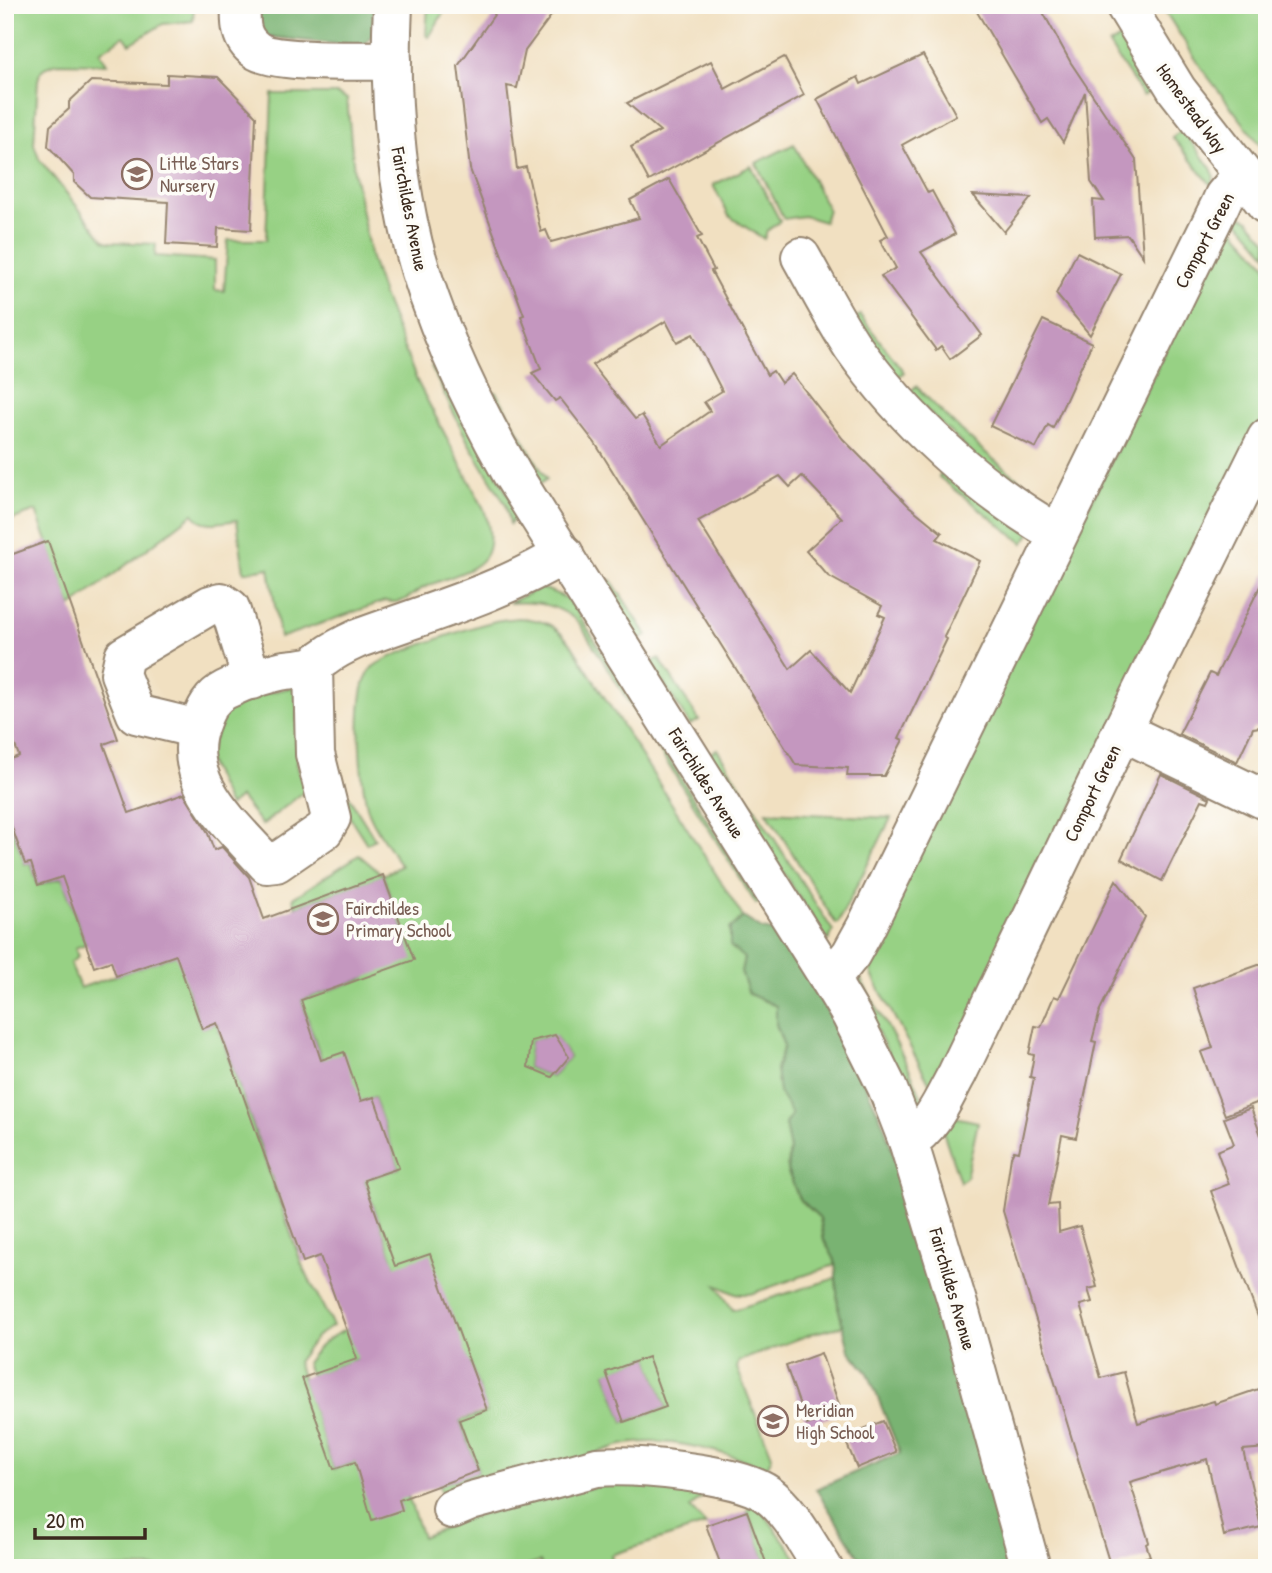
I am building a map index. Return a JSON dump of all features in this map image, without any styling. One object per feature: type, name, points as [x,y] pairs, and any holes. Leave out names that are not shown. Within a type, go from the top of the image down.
[{"type":"street","points":[[241,5],[240,20],[244,38],[265,55],[392,61]]},
{"type":"street","name":"Fairchildes Avenue","points":[[393,5],[395,127],[407,216],[432,306],[484,424],[512,474],[830,980],[887,1087],[908,1141],[958,1305],[1031,1568]]},
{"type":"street","name":"Homestead Way","points":[[1125,5],[1177,90],[1267,205]]},
{"type":"street","name":"Comport Green","points":[[830,980],[851,954],[866,928],[1224,196],[1242,176]]},
{"type":"street","points":[[802,257],[829,309],[853,346],[904,409],[985,484],[1058,534]]},
{"type":"street","name":"Comport Green","points":[[908,1141],[917,1136],[934,1115],[957,1074],[1267,438]]},
{"type":"street","points":[[313,666],[315,754],[331,818],[324,830],[276,863],[267,864],[222,814],[204,786],[197,769],[194,749],[198,729],[213,698],[224,690],[266,674],[313,666],[354,641],[493,590],[538,570],[564,554]]},
{"type":"street","points":[[198,729],[136,714],[120,674],[124,656],[210,605],[221,602],[230,608],[252,680]]},
{"type":"street","points":[[1122,731],[1267,801]]},
{"type":"street","points":[[452,1509],[471,1501],[597,1467],[627,1466],[684,1471],[745,1484],[768,1494],[789,1518],[823,1568]]},
{"type":"green space","points":[[5,5],[194,5],[193,21],[163,24],[130,44],[124,36],[100,52],[107,64],[56,63],[44,68],[38,80],[34,144],[39,159],[104,240],[156,244],[155,256],[215,260],[215,290],[224,291],[228,240],[266,240],[272,94],[337,94],[347,99],[354,172],[371,259],[383,295],[417,381],[484,509],[489,529],[489,544],[478,564],[398,602],[385,601],[280,638],[269,568],[244,572],[237,520],[207,523],[193,514],[71,607],[36,511],[5,522]]},
{"type":"green space","points":[[286,5],[374,5],[372,35],[363,47],[262,36],[257,11],[286,12]]},
{"type":"green space","points":[[428,5],[448,5],[429,37],[426,35]]},
{"type":"green space","points":[[1161,5],[1267,5],[1267,154],[1202,69]]},
{"type":"green space","points":[[1120,38],[1154,89],[1143,96],[1109,45]]},
{"type":"green space","points":[[1182,130],[1211,168],[1214,175],[1212,186],[1172,137]]},
{"type":"green space","points":[[794,144],[828,209],[824,222],[804,216],[784,219],[756,163]]},
{"type":"green space","points":[[751,166],[780,221],[767,231],[764,239],[729,216],[713,185]]},
{"type":"green space","points":[[1235,217],[1248,219],[1267,241],[1267,254]]},
{"type":"green space","points":[[1228,222],[1267,266],[1267,410],[937,1084],[932,1088],[873,977],[867,959]]},
{"type":"green space","points":[[860,315],[904,372],[897,378],[852,321]]},
{"type":"green space","points":[[437,364],[519,515],[510,524],[506,505],[468,442],[431,367]]},
{"type":"green space","points":[[916,386],[978,446],[1047,499],[1043,504],[988,469],[909,393]]},
{"type":"green space","points":[[496,392],[547,480],[539,484],[489,396]]},
{"type":"green space","points":[[945,469],[1030,534],[1023,543],[939,477]]},
{"type":"green space","points":[[611,580],[647,635],[638,640],[602,585]]},
{"type":"green space","points":[[538,589],[545,589],[569,599],[759,903],[756,904],[579,623],[546,605],[509,603]]},
{"type":"green space","name":"Fairchildes Primary School","points":[[519,618],[548,624],[571,644],[743,917],[730,929],[744,958],[741,972],[776,1006],[776,1024],[784,1046],[776,1070],[792,1114],[785,1124],[790,1149],[787,1170],[799,1199],[820,1218],[824,1240],[835,1265],[750,1294],[735,1294],[716,1285],[733,1310],[836,1278],[843,1326],[814,1333],[739,1361],[737,1368],[772,1456],[767,1468],[694,1446],[636,1443],[618,1446],[445,1502],[439,1485],[478,1471],[460,1421],[487,1412],[470,1364],[404,1484],[422,1537],[471,1517],[601,1485],[620,1483],[709,1490],[690,1508],[706,1525],[611,1555],[615,1568],[543,1568],[540,1562],[523,1568],[5,1568],[5,808],[25,864],[31,863],[38,885],[62,878],[86,944],[75,948],[78,957],[70,963],[80,988],[180,953],[187,986],[202,1028],[217,1023],[302,1265],[333,1326],[317,1336],[297,1362],[334,1469],[395,1448],[398,1275],[361,1171],[368,1169],[372,1177],[399,1168],[374,1097],[347,1106],[342,1118],[301,1000],[364,978],[405,935],[383,876],[296,907],[293,898],[359,855],[383,875],[401,866],[371,817],[362,779],[360,715],[366,679],[372,668],[392,656],[428,642],[495,621]],"holes":[[[555,1036],[569,1057],[552,1077],[528,1067],[531,1041]],[[648,1357],[666,1407],[624,1422],[606,1373]]]},
{"type":"green space","points":[[659,658],[699,720],[690,725],[651,663]]},
{"type":"green space","points":[[293,687],[297,693],[297,765],[305,791],[262,825],[240,797],[229,806],[206,757],[229,702]]},
{"type":"green space","points":[[717,749],[833,931],[829,940],[708,755]]},
{"type":"green space","points":[[348,796],[375,839],[367,844],[337,797]]},
{"type":"green space","points":[[767,812],[891,818],[838,923],[836,924]]},
{"type":"green space","points":[[743,917],[762,929],[781,933],[846,1043],[884,1125],[1014,1568],[866,1568],[816,1489],[900,1453],[868,1373],[849,1350],[838,1306],[835,1260],[824,1240],[820,1218],[800,1199],[787,1170],[790,1149],[785,1124],[792,1114],[779,1092],[776,1070],[784,1046],[776,1024],[776,1006],[749,994],[741,972],[744,958],[730,946],[730,929]]},
{"type":"green space","points":[[858,975],[910,1070],[924,1103],[919,1106],[912,1101],[859,994]]},
{"type":"green space","points":[[950,1116],[978,1122],[966,1178],[960,1182],[942,1128]]},
{"type":"green space","points":[[349,1328],[363,1357],[311,1376],[306,1363],[311,1356],[324,1342]]},
{"type":"green space","points":[[754,1500],[804,1568],[768,1568],[747,1511]]},
{"type":"building","points":[[501,5],[559,5],[525,51],[517,88],[507,86],[517,169],[526,167],[541,232],[546,230],[551,242],[639,218],[630,200],[669,179],[702,236],[697,238],[714,270],[711,271],[767,375],[773,371],[781,383],[792,374],[843,439],[909,506],[942,533],[937,539],[980,561],[944,637],[947,639],[899,738],[903,740],[884,776],[847,776],[848,768],[796,765],[595,443],[560,398],[555,401],[532,373],[541,369],[470,169],[458,66]],"holes":[[[666,321],[677,342],[693,334],[722,391],[704,402],[710,411],[661,445],[642,415],[635,419],[592,365]],[[780,476],[790,487],[802,476],[842,518],[806,551],[828,576],[882,606],[878,614],[885,617],[850,693],[811,650],[790,669],[698,521]]]},
{"type":"building","points":[[973,5],[1039,5],[1071,63],[1136,160],[1143,257],[1128,235],[1095,237],[1093,200],[1104,201],[1091,182],[1085,92],[1063,142],[1048,119],[1042,123]]},
{"type":"building","points":[[923,55],[956,115],[902,145],[928,193],[932,191],[955,234],[921,252],[982,335],[950,359],[941,346],[936,350],[881,276],[896,268],[880,240],[888,236],[817,99],[858,77],[861,84]]},
{"type":"building","points":[[784,57],[804,95],[649,181],[631,147],[660,131],[627,103],[711,61],[725,89]]},
{"type":"building","points":[[167,74],[218,77],[256,116],[251,230],[218,228],[217,247],[166,244],[168,202],[90,197],[74,182],[74,175],[48,146],[50,126],[69,109],[69,102],[91,81],[167,84]]},
{"type":"building","points":[[973,195],[1031,198],[1004,232]]},
{"type":"building","points":[[1077,252],[1121,274],[1090,335],[1056,294]]},
{"type":"building","points":[[1043,320],[1092,343],[1053,428],[1048,425],[1036,448],[990,426]]},
{"type":"building","points":[[48,541],[118,739],[104,744],[129,813],[184,794],[207,831],[214,850],[222,847],[249,877],[264,919],[383,875],[414,960],[301,1000],[321,1060],[344,1052],[361,1101],[374,1097],[399,1168],[364,1180],[395,1266],[430,1254],[487,1410],[459,1420],[478,1471],[399,1500],[402,1510],[372,1520],[355,1462],[334,1469],[302,1378],[357,1359],[320,1256],[303,1262],[217,1023],[202,1029],[176,955],[116,976],[111,961],[94,967],[62,877],[38,885],[31,863],[25,864],[5,808],[5,761],[19,756],[5,719],[5,557]]},
{"type":"building","points":[[1267,572],[1267,713],[1260,727],[1253,728],[1237,762],[1179,734],[1210,673],[1216,676]]},
{"type":"building","points":[[1161,774],[1210,798],[1208,802],[1202,800],[1162,881],[1121,859]]},
{"type":"building","points":[[1116,880],[1145,917],[1099,1012],[1092,1041],[1096,1042],[1076,1138],[1062,1135],[1048,1205],[1058,1204],[1059,1232],[1080,1226],[1097,1287],[1088,1289],[1092,1302],[1080,1305],[1101,1378],[1124,1372],[1138,1423],[1214,1401],[1215,1404],[1267,1386],[1267,1448],[1243,1450],[1261,1527],[1224,1536],[1207,1459],[1130,1482],[1149,1542],[1146,1544],[1150,1556],[1111,1568],[1003,1211],[1011,1157],[1014,1151],[1019,1152],[1034,1078],[1030,1077],[1034,1055],[1029,1054],[1035,1026],[1041,1027],[1054,996],[1059,998]]},
{"type":"building","points":[[1267,962],[1267,1099],[1225,1115],[1201,1052],[1213,1048],[1193,988]]},
{"type":"building","points":[[555,1035],[569,1057],[552,1077],[528,1067],[531,1041]]},
{"type":"building","points":[[1251,1108],[1267,1152],[1267,1332],[1264,1333],[1211,1191],[1229,1184],[1217,1151],[1234,1144],[1224,1118]]},
{"type":"building","points":[[821,1353],[842,1413],[807,1425],[786,1366]]},
{"type":"building","points":[[648,1357],[666,1407],[624,1422],[606,1372]]},
{"type":"building","points":[[883,1421],[896,1452],[857,1468],[844,1437]]},
{"type":"building","points":[[747,1511],[768,1568],[722,1568],[706,1525]]},
{"type":"place","name":"Little Stars Nursery","points":[[137,174]]},
{"type":"place","name":"Fairchildes Primary School","points":[[323,919]]},
{"type":"place","name":"Meridian High School","points":[[773,1421]]}]
